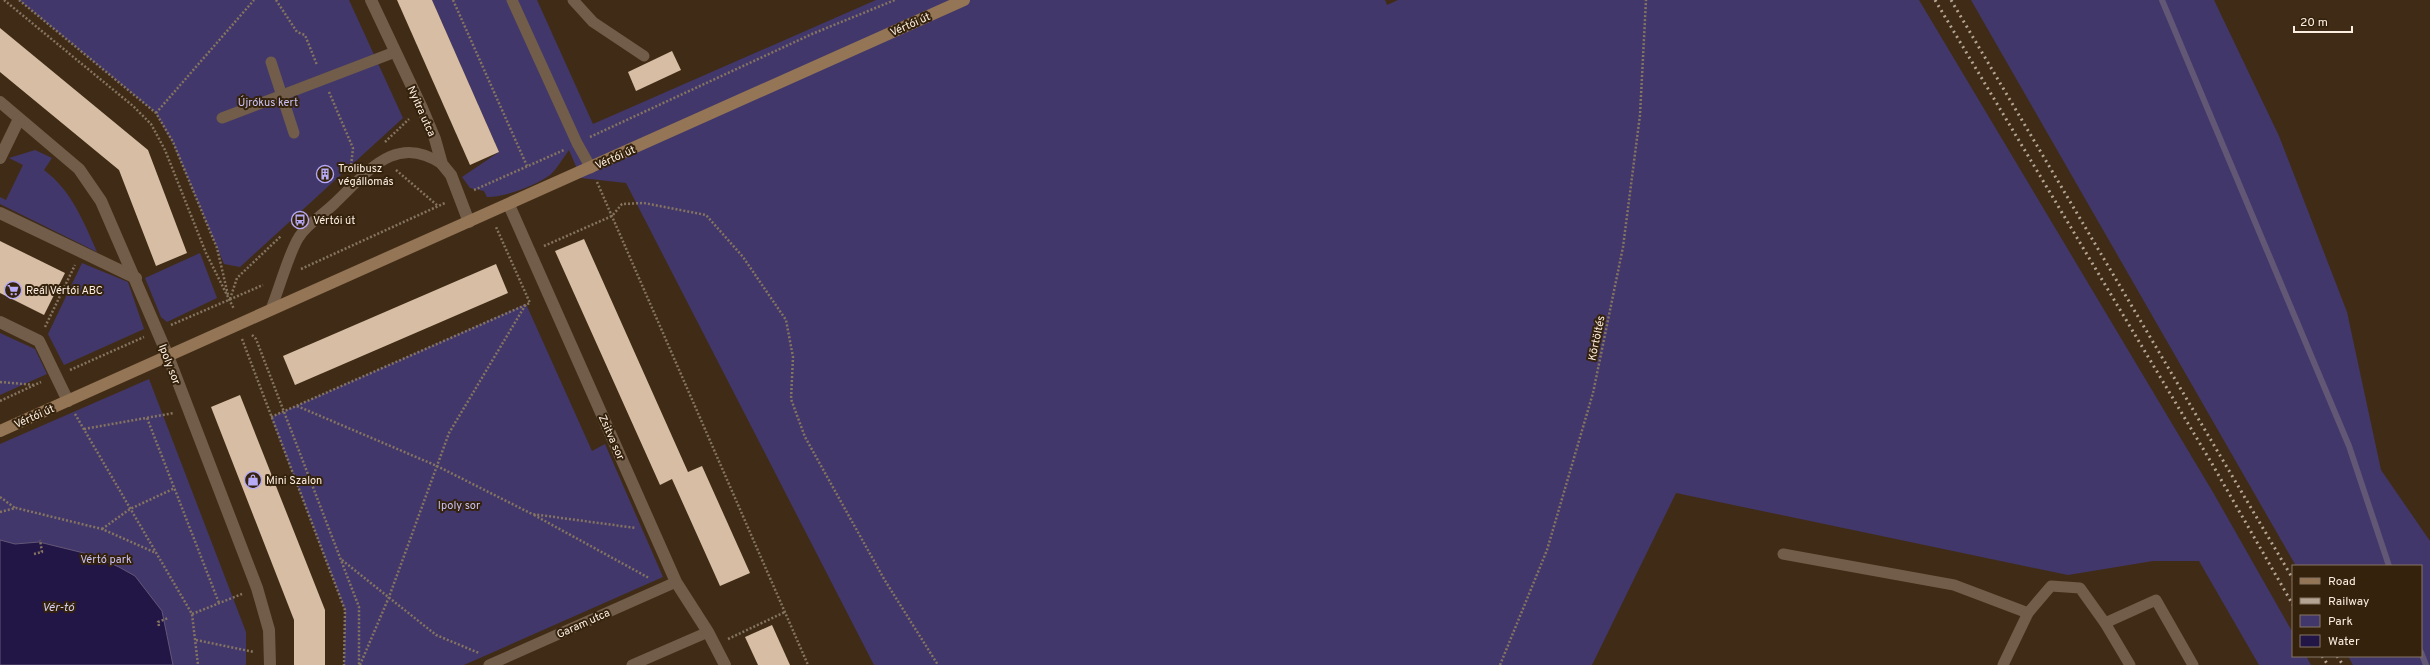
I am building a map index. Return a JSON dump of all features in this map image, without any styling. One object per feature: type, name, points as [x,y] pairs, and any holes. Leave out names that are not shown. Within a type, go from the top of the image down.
[{"type":"street","name":"Nyitra utca","points":[[371,0],[435,139],[442,164],[451,175],[469,222]]},
{"type":"street","name":"Vértói út","points":[[0,431],[240,324],[271,308],[490,213],[964,0]]},
{"type":"street","name":"Ipoly sor","points":[[0,102],[79,169],[101,201],[158,331],[257,588],[269,630],[270,659]]},
{"type":"street","points":[[0,158],[19,119]]},
{"type":"street","name":"Zsitva sor","points":[[510,204],[654,530],[671,584],[708,632],[725,665]]},
{"type":"street","points":[[0,213],[136,278]]},
{"type":"street","points":[[0,322],[38,341]]},
{"type":"street","name":"Vértói út","points":[[38,341],[68,401]]},
{"type":"lane","points":[[512,0],[577,143],[591,168]]},
{"type":"lane","points":[[573,0],[593,22],[644,56]]},
{"type":"lane","points":[[222,118],[396,52]]},
{"type":"lane","points":[[270,62],[294,133]]},
{"type":"lane","points":[[271,308],[299,237],[384,159],[409,152],[431,156],[442,164]]},
{"type":"lane","points":[[1783,554],[1954,585],[2028,613]]},
{"type":"lane","name":"Garam utca","points":[[493,663],[671,584]]},
{"type":"lane","points":[[2003,665],[2028,613],[2051,586],[2080,588],[2105,623],[2130,665]]},
{"type":"lane","points":[[2105,623],[2156,600],[2193,665]]},
{"type":"lane","points":[[632,665],[708,632]]},
{"type":"path","points":[[4,0],[133,106],[151,124],[166,150],[206,253],[230,299],[240,324],[242,343],[345,610],[344,665]]},
{"type":"path","points":[[19,0],[156,113],[173,142],[217,248],[230,299]]},
{"type":"path","points":[[156,113],[254,0]]},
{"type":"path","points":[[453,0],[526,166]]},
{"type":"path","points":[[0,401],[230,299],[284,277],[805,38],[895,0]]},
{"type":"path","name":"Körtöltés","points":[[1500,665],[1547,550],[1593,393],[1623,247],[1640,115],[1646,0]]},
{"type":"path","points":[[384,159],[438,206]]},
{"type":"path","points":[[591,168],[808,665]]},
{"type":"path","points":[[511,261],[612,216],[622,204],[644,203],[706,215],[743,257],[786,320],[793,357],[791,399],[805,437],[884,580],[938,665]]},
{"type":"path","points":[[359,665],[389,597],[449,433],[526,304],[530,302],[490,213]]},
{"type":"path","points":[[230,299],[236,278],[287,231]]},
{"type":"path","points":[[38,341],[82,252]]},
{"type":"path","points":[[271,417],[526,304]]},
{"type":"path","points":[[240,324],[256,339],[359,607],[359,665]]},
{"type":"path","points":[[0,382],[36,385]]},
{"type":"path","points":[[68,401],[192,614],[198,665]]},
{"type":"path","points":[[297,406],[437,466],[671,584]]},
{"type":"path","points":[[84,429],[189,411]]},
{"type":"path","points":[[148,418],[219,603]]},
{"type":"path","points":[[102,529],[130,509],[175,488]]},
{"type":"path","points":[[0,497],[16,508],[102,529],[156,553]]},
{"type":"path","points":[[0,512],[16,508]]},
{"type":"path","points":[[532,514],[654,530]]},
{"type":"path","points":[[34,554],[42,552],[40,540]]},
{"type":"path","points":[[340,559],[436,634],[493,663]]},
{"type":"path","points":[[192,614],[257,588]]},
{"type":"path","points":[[715,645],[785,612]]},
{"type":"path","points":[[159,626],[158,622],[168,618]]},
{"type":"path","points":[[196,640],[248,652],[270,659]]},
{"type":"green space","name":"Újrókus kert","points":[[19,0],[349,0],[403,118],[240,267],[224,264],[173,143],[156,113]]},
{"type":"green space","points":[[432,0],[537,0],[593,124],[876,0],[1385,0],[1387,5],[1398,0],[1919,0],[2214,494],[2292,631],[2292,657],[2307,657],[2311,665],[2259,665],[2199,561],[2153,561],[2068,575],[1676,493],[1592,665],[874,665],[626,183],[581,178],[569,150],[558,167],[544,179],[529,187],[511,193],[487,197],[484,191],[470,188],[462,177],[499,152]]},
{"type":"green space","points":[[1971,0],[2214,0],[2279,136],[2347,312],[2381,470],[2430,541],[2430,665],[2353,665],[2349,657],[2422,657],[2422,565],[2295,565]]},
{"type":"green space","points":[[35,150],[52,158],[44,170],[62,187],[76,207],[97,252],[0,204],[0,197],[6,200],[23,165],[9,158]]},
{"type":"green space","points":[[200,253],[217,298],[167,322],[161,317],[145,278]]},
{"type":"green space","points":[[82,263],[128,282],[144,329],[64,365],[48,334]]},
{"type":"green space","name":"Ipoly sor","points":[[526,304],[592,451],[605,444],[663,577],[464,665],[344,665],[345,610],[271,417]]},
{"type":"green space","points":[[0,333],[35,349],[47,374],[0,395]]},
{"type":"green space","name":"Vértó park","points":[[149,379],[246,632],[246,665],[0,665],[0,444]]},
{"type":"water","name":"Vér-tó","points":[[0,540],[15,544],[39,542],[92,555],[135,576],[162,611],[173,665],[0,665]]},
{"type":"building","points":[[397,0],[432,0],[499,152],[470,165]]},
{"type":"building","points":[[0,28],[148,150],[187,253],[156,266],[119,170],[0,72]]},
{"type":"building","points":[[672,51],[681,70],[636,91],[628,72]]},
{"type":"building","points":[[584,239],[688,472],[702,466],[750,573],[720,586],[672,479],[660,485],[555,251]]},
{"type":"building","points":[[0,241],[65,273],[44,315],[0,293]]},
{"type":"building","points":[[496,264],[508,293],[295,385],[283,356]]},
{"type":"building","points":[[240,395],[325,610],[325,665],[294,665],[294,620],[211,407]]},
{"type":"building","points":[[772,625],[790,665],[758,665],[745,637]]},
{"type":"waterway","points":[[2162,0],[2349,446],[2389,565]]},
{"type":"waterway","points":[[2422,655],[2426,665]]},
{"type":"railway","points":[[1935,0],[2211,462],[2292,603]]},
{"type":"railway","points":[[1951,0],[2292,577]]},
{"type":"railway","points":[[2323,657],[2328,665]]},
{"type":"railway","points":[[2338,657],[2343,665]]},
{"type":"place","name":"Trolibusz végállomás","points":[[325,174]]},
{"type":"place","name":"Vértói út","points":[[300,220]]},
{"type":"place","name":"Reál Vértói ABC","points":[[13,290]]},
{"type":"place","name":"Mini Szalon","points":[[253,480]]}]
